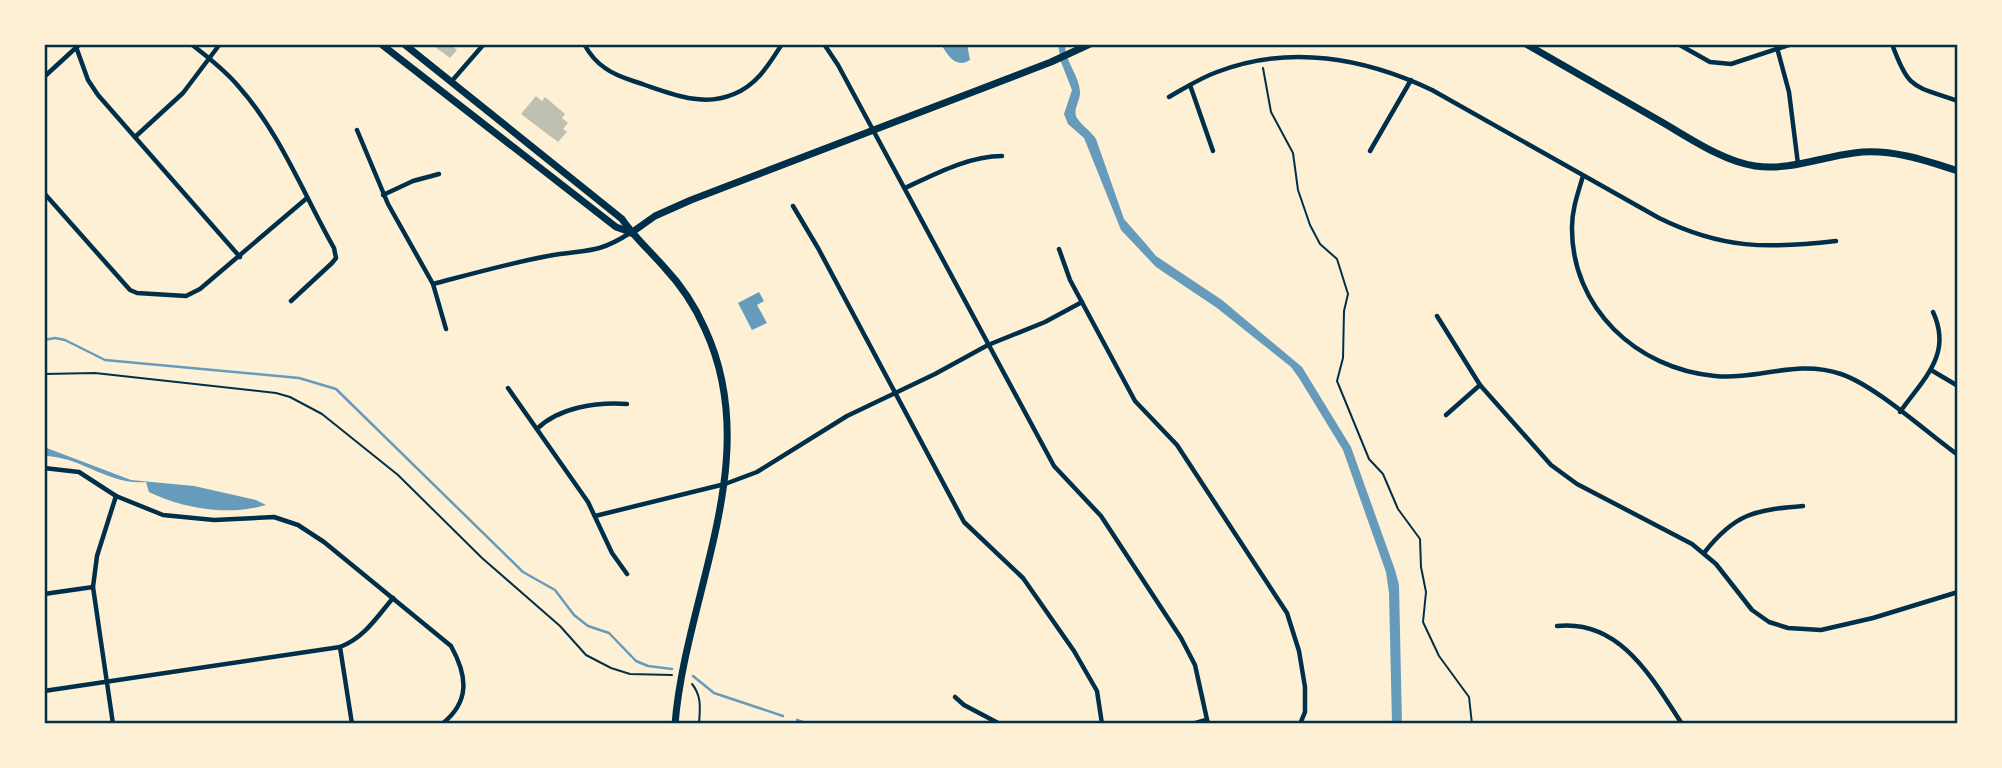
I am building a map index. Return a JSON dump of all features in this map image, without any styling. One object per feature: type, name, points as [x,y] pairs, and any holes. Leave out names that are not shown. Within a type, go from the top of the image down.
[{"type":"main road","points":[[381,44],[616,227],[631,233]]},
{"type":"main road","points":[[404,44],[622,219],[631,233],[680,286],[706,330],[720,373],[728,423],[725,484],[683,673],[675,724]]},
{"type":"main road","points":[[631,233],[655,216],[691,200],[1051,62],[1090,44]]},
{"type":"main road","points":[[1526,44],[1679,132],[1730,158],[1755,166],[1798,164],[1869,152],[1900,155],[1958,171]]},
{"type":"street","points":[[191,44],[248,97],[274,137],[334,248],[336,258],[291,301]]},
{"type":"street","points":[[135,137],[183,93],[220,44]]},
{"type":"street","points":[[451,82],[484,44]]},
{"type":"street","points":[[584,44],[595,60],[615,75],[683,97],[710,100],[747,87],[767,67],[782,44]]},
{"type":"street","points":[[824,44],[838,65],[1054,466],[1101,516],[1181,638],[1195,665],[1207,722],[1192,724]]},
{"type":"street","points":[[1678,44],[1710,62],[1731,64],[1777,46],[1792,44]]},
{"type":"street","points":[[1892,44],[1909,82],[1958,101]]},
{"type":"street","points":[[44,77],[77,45],[93,88],[240,257]]},
{"type":"street","points":[[1777,46],[1789,92],[1798,164]]},
{"type":"street","points":[[1169,97],[1220,71],[1261,60],[1287,57],[1328,58],[1373,66],[1411,80],[1676,226],[1712,239],[1751,246],[1776,247],[1836,241]]},
{"type":"street","points":[[1370,151],[1411,80]]},
{"type":"street","points":[[1190,85],[1213,151]]},
{"type":"street","points":[[357,130],[383,195],[433,284],[446,329]]},
{"type":"street","points":[[905,188],[960,165],[982,158],[1002,156]]},
{"type":"street","points":[[383,195],[413,181],[439,174]]},
{"type":"street","points":[[1583,176],[1574,205],[1572,226],[1577,270],[1586,293],[1601,317],[1629,343],[1664,363],[1714,376],[1749,376],[1800,367],[1829,371],[1853,380],[1958,455]]},
{"type":"street","points":[[44,193],[124,285],[137,293],[192,294],[240,257],[307,198]]},
{"type":"street","points":[[793,206],[964,522],[1023,578],[1092,680],[1097,691],[1102,724]]},
{"type":"street","points":[[433,284],[550,256],[611,246],[631,233]]},
{"type":"street","points":[[1059,248],[1070,279],[1135,401],[1177,445],[1287,612],[1296,640],[1305,687],[1305,712],[1300,724]]},
{"type":"street","points":[[595,516],[725,484],[757,472],[847,416],[988,345],[1045,322],[1082,302]]},
{"type":"street","points":[[1900,412],[1931,370],[1941,346],[1933,312]]},
{"type":"street","points":[[1437,316],[1480,385],[1560,472],[1577,484],[1679,535],[1704,553],[1752,610],[1769,622],[1788,628],[1821,630],[1873,618],[1958,592]]},
{"type":"street","points":[[1931,370],[1958,386]]},
{"type":"street","points":[[1446,415],[1480,385]]},
{"type":"street","points":[[508,388],[588,502],[612,553],[627,574]]},
{"type":"street","points":[[537,429],[555,416],[575,409],[608,403],[627,404]]},
{"type":"street","points":[[44,468],[79,472],[116,495],[163,515],[214,520],[274,517],[298,525],[324,542],[451,646],[461,664],[465,679],[454,713],[442,724]]},
{"type":"street","points":[[113,724],[93,587],[97,556],[116,495]]},
{"type":"street","points":[[1704,553],[1742,517],[1765,509],[1803,506]]},
{"type":"street","points":[[44,594],[93,587]]},
{"type":"street","points":[[44,691],[340,647],[352,643],[364,633],[393,598]]},
{"type":"street","points":[[1557,626],[1581,624],[1613,639],[1651,679],[1682,724]]},
{"type":"street","points":[[340,647],[352,724]]},
{"type":"street","points":[[955,697],[964,705],[1000,724]]},
{"type":"path","points":[[1261,60],[1271,112],[1293,153],[1298,190],[1310,225],[1320,244],[1337,259],[1348,294],[1344,311],[1343,358],[1337,377],[1368,459],[1384,474],[1398,509],[1420,539],[1421,567],[1426,592],[1423,622],[1438,656],[1469,697],[1472,724]]},
{"type":"path","points":[[44,374],[95,373],[276,393],[303,403],[322,414],[398,475],[482,558],[560,626],[586,655],[630,674],[671,675]]},
{"type":"path","points":[[692,684],[700,701],[699,724]]},
{"type":"water","points":[[941,44],[967,44],[970,60],[957,62]]},
{"type":"water","points":[[1058,44],[1065,44],[1079,85],[1076,115],[1096,139],[1124,219],[1156,256],[1222,300],[1302,367],[1351,447],[1399,585],[1402,724],[1392,724],[1389,593],[1386,572],[1343,450],[1291,367],[1217,308],[1156,267],[1121,230],[1084,138],[1068,124],[1064,114],[1072,90],[1061,62]]},
{"type":"water","points":[[759,292],[764,301],[757,305],[767,323],[752,330],[738,303]]},
{"type":"water","points":[[44,447],[131,480],[194,486],[256,500],[266,505],[222,510],[177,503],[149,492],[146,482],[120,480],[70,461],[44,456]]},
{"type":"building","points":[[431,44],[450,44],[457,50],[450,58]]},
{"type":"building","points":[[536,96],[542,101],[545,97],[565,114],[562,118],[568,123],[563,129],[567,132],[558,142],[521,114]]},
{"type":"waterway","points":[[44,340],[65,340],[105,360],[299,378],[336,389],[523,572],[555,590],[574,615],[588,626],[609,633],[636,661],[648,666],[672,669]]},
{"type":"waterway","points":[[693,676],[714,693],[783,716]]},
{"type":"waterway","points":[[797,720],[808,724]]}]
